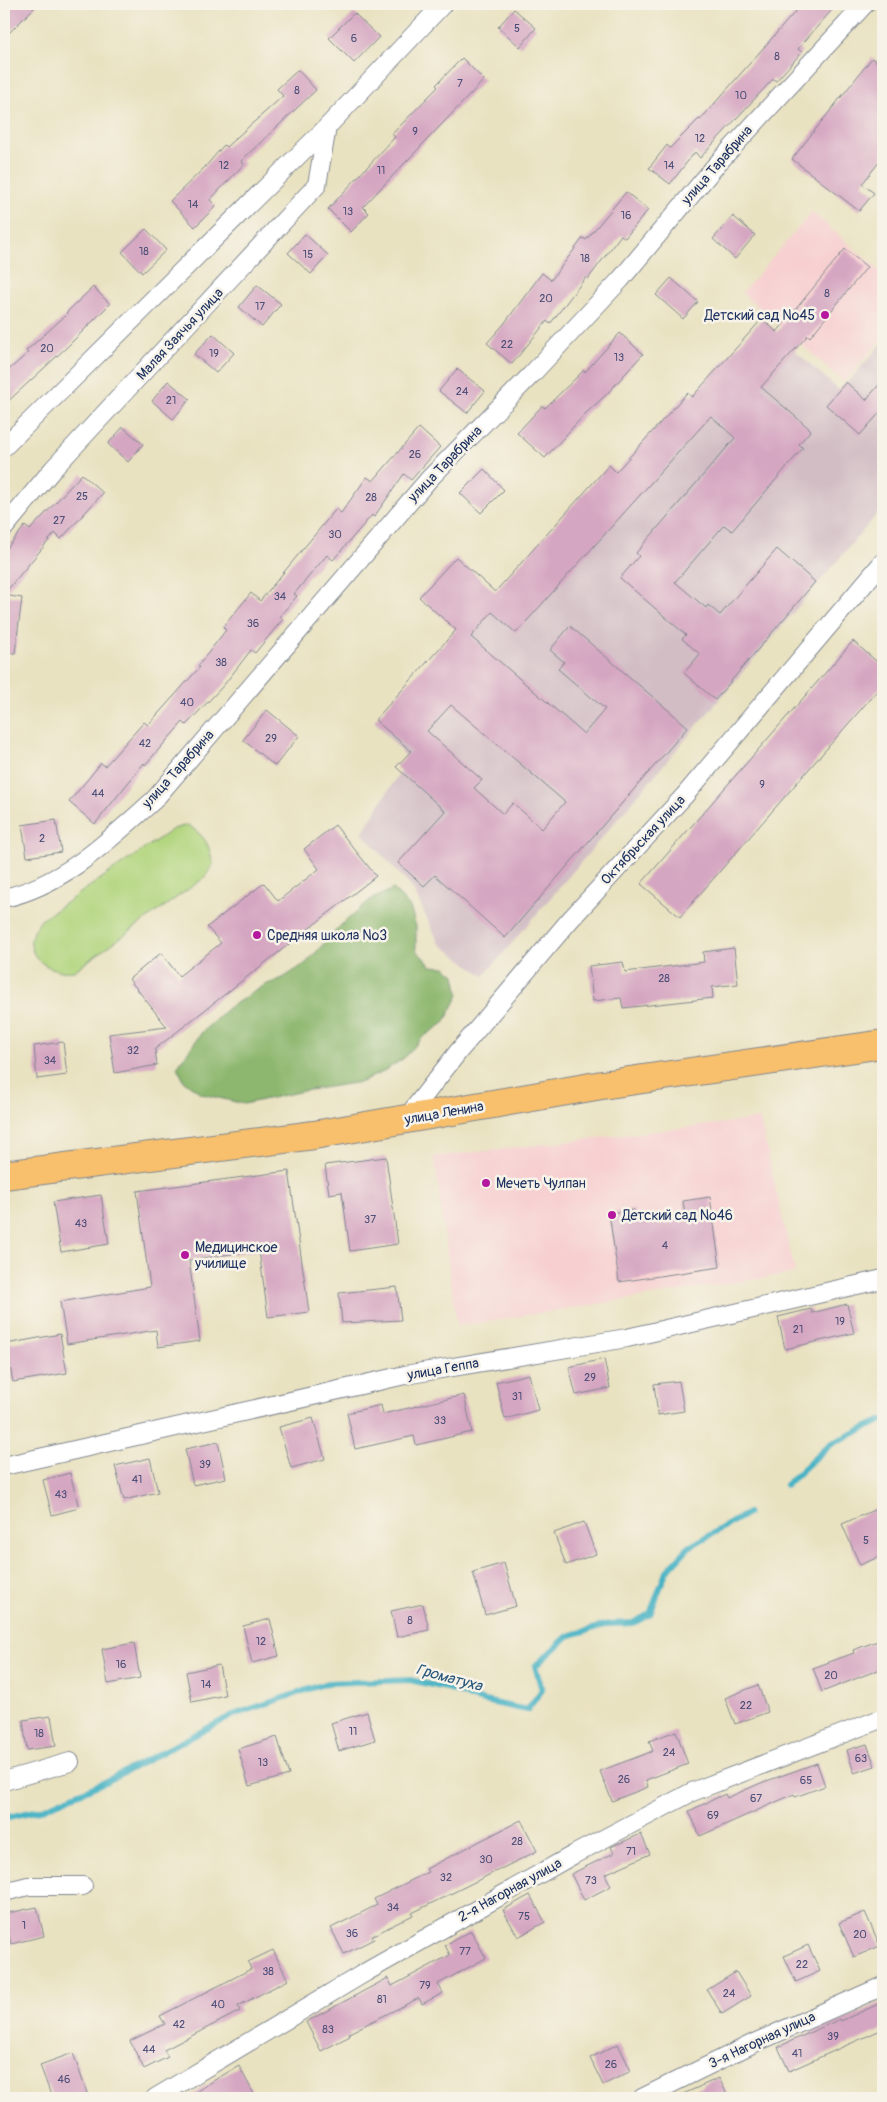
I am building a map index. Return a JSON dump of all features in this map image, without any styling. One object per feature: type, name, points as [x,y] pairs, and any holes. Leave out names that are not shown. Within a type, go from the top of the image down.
[{"type":"main road","name":"улица Ленина","points":[[4,1175],[314,1135],[602,1085],[883,1044]]},
{"type":"street","points":[[4,447],[327,127],[443,4]]},
{"type":"street","name":"улица Тарабрина","points":[[5,898],[58,878],[105,843],[154,800],[428,480],[531,375],[621,279],[717,164],[865,4]]},
{"type":"street","name":"Малая Заячья улица","points":[[4,528],[53,469],[317,185],[327,127]]},
{"type":"street","name":"Октябрьская улица","points":[[405,1120],[464,1045],[569,921],[685,795],[883,562]]},
{"type":"street","name":"улица Геппа","points":[[4,1466],[405,1375],[627,1338],[883,1278]]},
{"type":"street","name":"2-я Нагорная улица","points":[[155,2098],[366,1972],[573,1855],[692,1792],[883,1718]]},
{"type":"street","points":[[4,1781],[70,1762]]},
{"type":"street","points":[[4,1892],[28,1886],[83,1886]]},
{"type":"street","name":"3-я Нагорная улица","points":[[642,2098],[752,2044],[883,1986]]},
{"type":"shaded area","name":"Детский сад №45","points":[[812,212],[883,274],[883,337],[844,382],[742,293]]},
{"type":"shaded area","points":[[762,321],[840,391],[883,342],[883,507],[484,976],[439,943],[413,889],[362,833],[408,759],[374,721],[611,468],[619,474]]},
{"type":"shaded area","name":"Детский сад №46","points":[[760,1119],[795,1273],[457,1326],[434,1157]]},
{"type":"green space","points":[[188,825],[203,837],[210,852],[213,865],[204,878],[74,971],[51,968],[38,959],[31,946],[31,938],[41,920],[173,829]]},
{"type":"green space","points":[[393,889],[410,907],[416,926],[416,950],[431,966],[445,967],[455,975],[459,995],[444,1023],[423,1037],[404,1058],[383,1072],[361,1082],[303,1091],[244,1104],[202,1094],[184,1081],[177,1067],[202,1032],[228,1008],[306,963],[342,924],[370,900]]},
{"type":"building","points":[[4,4],[38,4],[4,38]]},
{"type":"building","points":[[802,4],[837,4],[798,49],[802,52],[776,81],[773,79],[700,158],[695,152],[670,184],[649,168],[667,145],[670,148],[700,120]]},
{"type":"building","points":[[514,9],[536,28],[520,47],[498,27]]},
{"type":"building","points":[[354,13],[379,37],[354,63],[329,38]]},
{"type":"building","points":[[462,58],[484,80],[363,207],[369,213],[351,232],[328,209],[395,137],[392,134],[438,87],[436,85]]},
{"type":"building","points":[[872,58],[883,67],[883,157],[862,184],[874,193],[859,211],[792,159]]},
{"type":"building","points":[[298,70],[316,90],[241,161],[244,164],[210,200],[216,206],[195,227],[170,201],[205,167],[224,145],[226,147],[283,96],[277,89]]},
{"type":"building","points":[[626,192],[648,210],[625,238],[621,235],[588,279],[586,277],[550,324],[547,321],[512,364],[487,343],[504,324],[542,273],[551,280],[583,238],[586,240]]},
{"type":"building","points":[[733,216],[755,235],[735,259],[713,239]]},
{"type":"building","points":[[146,229],[166,250],[142,273],[122,252]]},
{"type":"building","points":[[305,234],[328,255],[311,274],[288,253]]},
{"type":"building","points":[[845,249],[867,267],[810,337],[808,335],[761,387],[811,430],[799,444],[803,448],[732,531],[724,525],[675,582],[706,608],[708,605],[720,615],[777,549],[815,582],[715,700],[684,673],[700,654],[682,639],[686,635],[620,578],[639,556],[636,553],[735,438],[711,416],[516,633],[492,612],[471,637],[584,734],[605,709],[558,669],[564,662],[550,650],[570,626],[688,727],[505,938],[435,875],[424,886],[398,863],[445,811],[396,767],[411,751],[375,720],[456,630],[419,597],[456,557],[495,592],[609,465],[616,472],[687,393],[692,397],[762,319],[777,332]],"holes":[[[451,705],[565,802],[542,829],[513,803],[503,814],[474,788],[482,780],[427,731]]]},
{"type":"building","points":[[671,278],[698,302],[683,319],[656,295]]},
{"type":"building","points":[[257,285],[281,304],[262,327],[239,307]]},
{"type":"building","points":[[93,287],[110,304],[4,405],[4,374],[28,353],[26,351],[67,314]]},
{"type":"building","points":[[620,333],[643,354],[545,458],[517,433],[542,406],[545,408],[584,370],[585,372]]},
{"type":"building","points":[[213,334],[234,353],[216,373],[194,354]]},
{"type":"building","points":[[457,369],[485,391],[467,413],[439,391]]},
{"type":"building","points":[[883,380],[883,409],[860,435],[826,405],[846,382],[866,400]]},
{"type":"building","points":[[168,381],[190,399],[173,419],[152,401]]},
{"type":"building","points":[[123,427],[143,444],[128,462],[108,444]]},
{"type":"building","points":[[419,428],[440,447],[411,480],[404,474],[374,517],[372,515],[333,560],[327,555],[294,594],[297,596],[279,617],[283,619],[255,653],[251,650],[223,686],[186,725],[183,722],[145,765],[144,763],[95,824],[69,802],[101,763],[105,766],[144,722],[148,725],[200,667],[198,666],[226,630],[223,627],[251,593],[260,601],[336,509],[341,513],[367,477],[373,481]]},
{"type":"building","points":[[484,469],[504,490],[481,513],[460,493]]},
{"type":"building","points":[[82,474],[103,493],[61,539],[55,533],[4,594],[4,552],[25,526],[30,530]]},
{"type":"building","points":[[4,595],[22,598],[15,653],[4,653]]},
{"type":"building","points":[[853,641],[883,667],[883,684],[680,917],[641,884]]},
{"type":"building","points":[[267,710],[299,736],[275,766],[243,740]]},
{"type":"building","points":[[56,820],[61,852],[27,857],[22,825]]},
{"type":"building","name":"Средняя школа №3","points":[[335,825],[376,876],[155,1049],[157,1065],[115,1073],[109,1034],[167,1027],[129,979],[161,953],[179,976],[221,943],[207,927],[264,883],[278,901],[319,869],[304,849]]},
{"type":"building","points":[[734,948],[738,984],[712,987],[713,998],[623,1008],[621,998],[593,1001],[589,966],[623,962],[625,972],[704,962],[703,952]]},
{"type":"building","points":[[63,1042],[67,1075],[37,1079],[34,1046]]},
{"type":"building","points":[[386,1157],[398,1244],[350,1251],[342,1192],[329,1194],[325,1165]]},
{"type":"building","name":"Медицинское училище","points":[[289,1171],[309,1312],[268,1317],[259,1250],[189,1260],[200,1341],[158,1347],[156,1330],[67,1344],[60,1302],[150,1287],[137,1191]]},
{"type":"building","points":[[101,1195],[109,1244],[61,1252],[53,1202]]},
{"type":"building","points":[[710,1197],[720,1267],[619,1282],[609,1213],[634,1210],[636,1222],[685,1215],[683,1201]]},
{"type":"building","points":[[397,1287],[401,1320],[342,1323],[339,1293]]},
{"type":"building","points":[[847,1304],[854,1333],[785,1349],[778,1317],[811,1309],[812,1313]]},
{"type":"building","points":[[60,1334],[67,1373],[13,1382],[6,1344]]},
{"type":"building","points":[[604,1359],[610,1388],[576,1395],[569,1367]]},
{"type":"building","points":[[529,1374],[538,1410],[505,1419],[496,1382]]},
{"type":"building","points":[[679,1381],[684,1411],[658,1415],[654,1384]]},
{"type":"building","points":[[464,1395],[472,1432],[416,1445],[414,1436],[355,1449],[347,1413],[381,1405],[383,1414]]},
{"type":"building","points":[[313,1418],[325,1459],[291,1468],[279,1427]]},
{"type":"building","points":[[218,1442],[226,1478],[193,1485],[185,1449]]},
{"type":"building","points":[[150,1458],[158,1492],[124,1500],[115,1466]]},
{"type":"building","points":[[70,1473],[79,1508],[52,1515],[43,1480]]},
{"type":"building","points":[[883,1506],[883,1555],[860,1565],[842,1524]]},
{"type":"building","points":[[584,1522],[596,1554],[566,1565],[554,1533]]},
{"type":"building","points":[[504,1563],[516,1606],[485,1615],[473,1572]]},
{"type":"building","points":[[423,1604],[429,1630],[397,1637],[391,1611]]},
{"type":"building","points":[[270,1619],[279,1656],[252,1663],[243,1626]]},
{"type":"building","points":[[883,1639],[883,1668],[822,1692],[813,1668],[854,1653],[853,1650]]},
{"type":"building","points":[[134,1643],[140,1678],[108,1684],[102,1649]]},
{"type":"building","points":[[219,1665],[225,1695],[192,1702],[186,1672]]},
{"type":"building","points":[[758,1685],[768,1712],[735,1724],[725,1698]]},
{"type":"building","points":[[367,1712],[375,1740],[339,1751],[331,1723]]},
{"type":"building","points":[[51,1716],[56,1746],[27,1750],[23,1720]]},
{"type":"building","points":[[676,1731],[688,1764],[646,1780],[648,1787],[612,1801],[600,1771],[653,1751],[649,1741]]},
{"type":"building","points":[[277,1737],[289,1775],[249,1786],[238,1749]]},
{"type":"building","points":[[867,1744],[875,1766],[854,1773],[847,1750]]},
{"type":"building","points":[[817,1763],[825,1786],[795,1797],[794,1794],[700,1836],[689,1811],[725,1794],[727,1798],[761,1783]]},
{"type":"building","points":[[521,1820],[537,1851],[412,1913],[413,1915],[372,1936],[374,1939],[344,1954],[331,1928],[377,1905],[374,1899],[428,1872],[426,1869]]},
{"type":"building","points":[[641,1834],[650,1854],[605,1874],[611,1886],[584,1900],[571,1874],[614,1853],[611,1847]]},
{"type":"building","points":[[530,1895],[545,1922],[518,1937],[503,1910]]},
{"type":"building","points":[[37,1907],[44,1936],[11,1944],[4,1914]]},
{"type":"building","points":[[865,1912],[880,1946],[854,1957],[839,1923]]},
{"type":"building","points":[[471,1931],[486,1958],[438,1984],[443,1993],[422,2004],[419,1998],[349,2033],[350,2036],[321,2051],[306,2022],[388,1978],[392,1986],[450,1955],[445,1945]]},
{"type":"building","points":[[808,1945],[820,1971],[796,1982],[784,1956]]},
{"type":"building","points":[[273,1950],[288,1980],[238,2006],[240,2011],[164,2050],[168,2057],[144,2069],[130,2041],[165,2024],[160,2016],[251,1969],[248,1962]]},
{"type":"building","points":[[736,1972],[751,1996],[722,2014],[707,1990]]},
{"type":"building","points":[[883,2002],[883,2029],[789,2071],[778,2047]]},
{"type":"building","points":[[618,2044],[631,2071],[603,2085],[590,2058]]},
{"type":"building","points":[[73,2053],[87,2093],[73,2098],[52,2098],[40,2065]]},
{"type":"building","points":[[239,2066],[256,2098],[186,2098],[218,2078]]},
{"type":"building","points":[[719,2078],[729,2098],[674,2098]]},
{"type":"waterway","name":"Громатуха","points":[[786,1485],[830,1444],[883,1420]]},
{"type":"waterway","name":"Громатуха","points":[[4,1818],[40,1810],[105,1782],[233,1715],[327,1683],[410,1680],[450,1689],[475,1699],[527,1710],[542,1690],[535,1666],[568,1636],[608,1624],[633,1623],[650,1614],[666,1572],[689,1547],[748,1513]]},
{"type":"place","name":"Детский сад №45","points":[[825,315]]},
{"type":"place","name":"Средняя школа №3","points":[[257,935]]},
{"type":"place","name":"Мечеть Чулпан","points":[[486,1183]]},
{"type":"place","name":"Детский сад №46","points":[[612,1215]]},
{"type":"place","name":"Медицинское училище","points":[[185,1255]]}]
